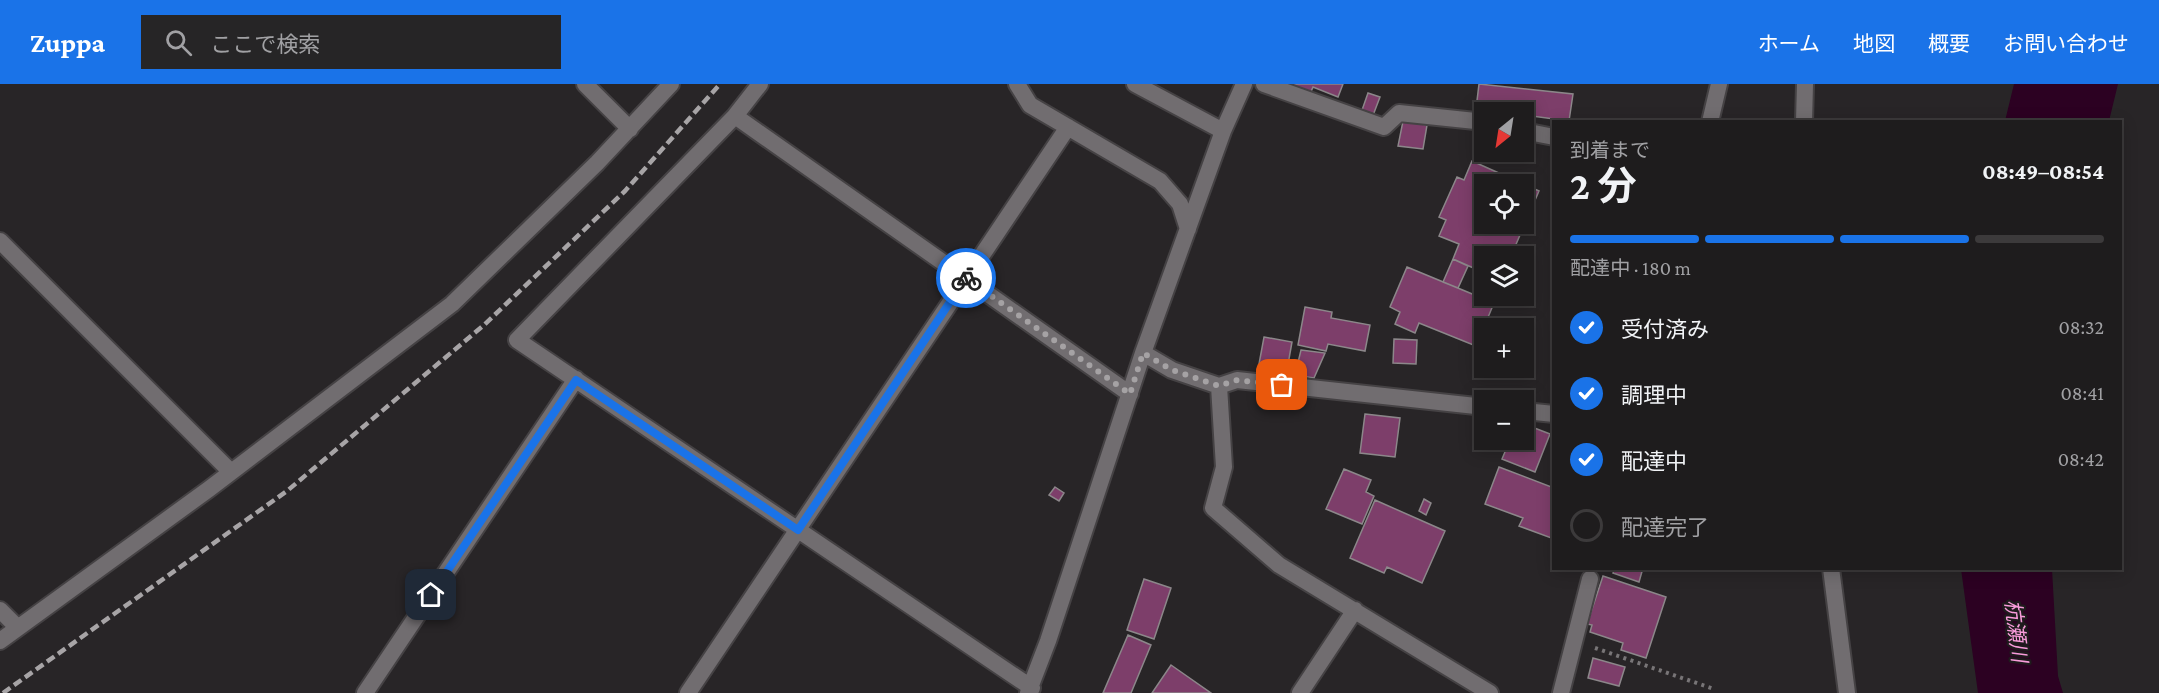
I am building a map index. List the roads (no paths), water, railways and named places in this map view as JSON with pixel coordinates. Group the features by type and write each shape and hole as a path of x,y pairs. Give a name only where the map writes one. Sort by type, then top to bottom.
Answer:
{"street":[{"path":"585,84 630,129"},
{"path":"0,640 231,472 452,304 630,129 671,84"},
{"path":"760,84 735,116 517,340 798,530 1030,691 1143,353 1212,167 1223,131 1244,84"},
{"path":"1017,84 1030,105 1160,181 1180,204 1188,229"},
{"path":"1135,84 1223,131"},
{"path":"1264,84 1384,127 1399,113 1474,121"},
{"path":"1710,120 1719,84"},
{"path":"1804,120 1805,84"},
{"path":"735,116 1130,394"},
{"path":"688,693 1068,127"},
{"path":"1534,133 1552,137"},
{"path":"0,241 231,472"},
{"path":"1143,353 1172,370 1219,386 1237,380 1474,406"},
{"path":"366,693 576,380"},
{"path":"1219,386 1224,467 1213,508 1279,565 1490,693"},
{"path":"1534,412 1552,414"},
{"path":"1831,570 1847,693"},
{"path":"1561,693 1590,579"},
{"path":"0,610 18,628"},
{"path":"1300,693 1355,610"}],"water":[{"path":"2014,84 2118,84 2109,120 2005,120"},
{"name":"杭瀬川","path":"1961,570 2052,570 2058,676 2063,693 1978,693"}],"railway":[{"path":"3,693 287,491 484,325 625,191 720,84"}]}
